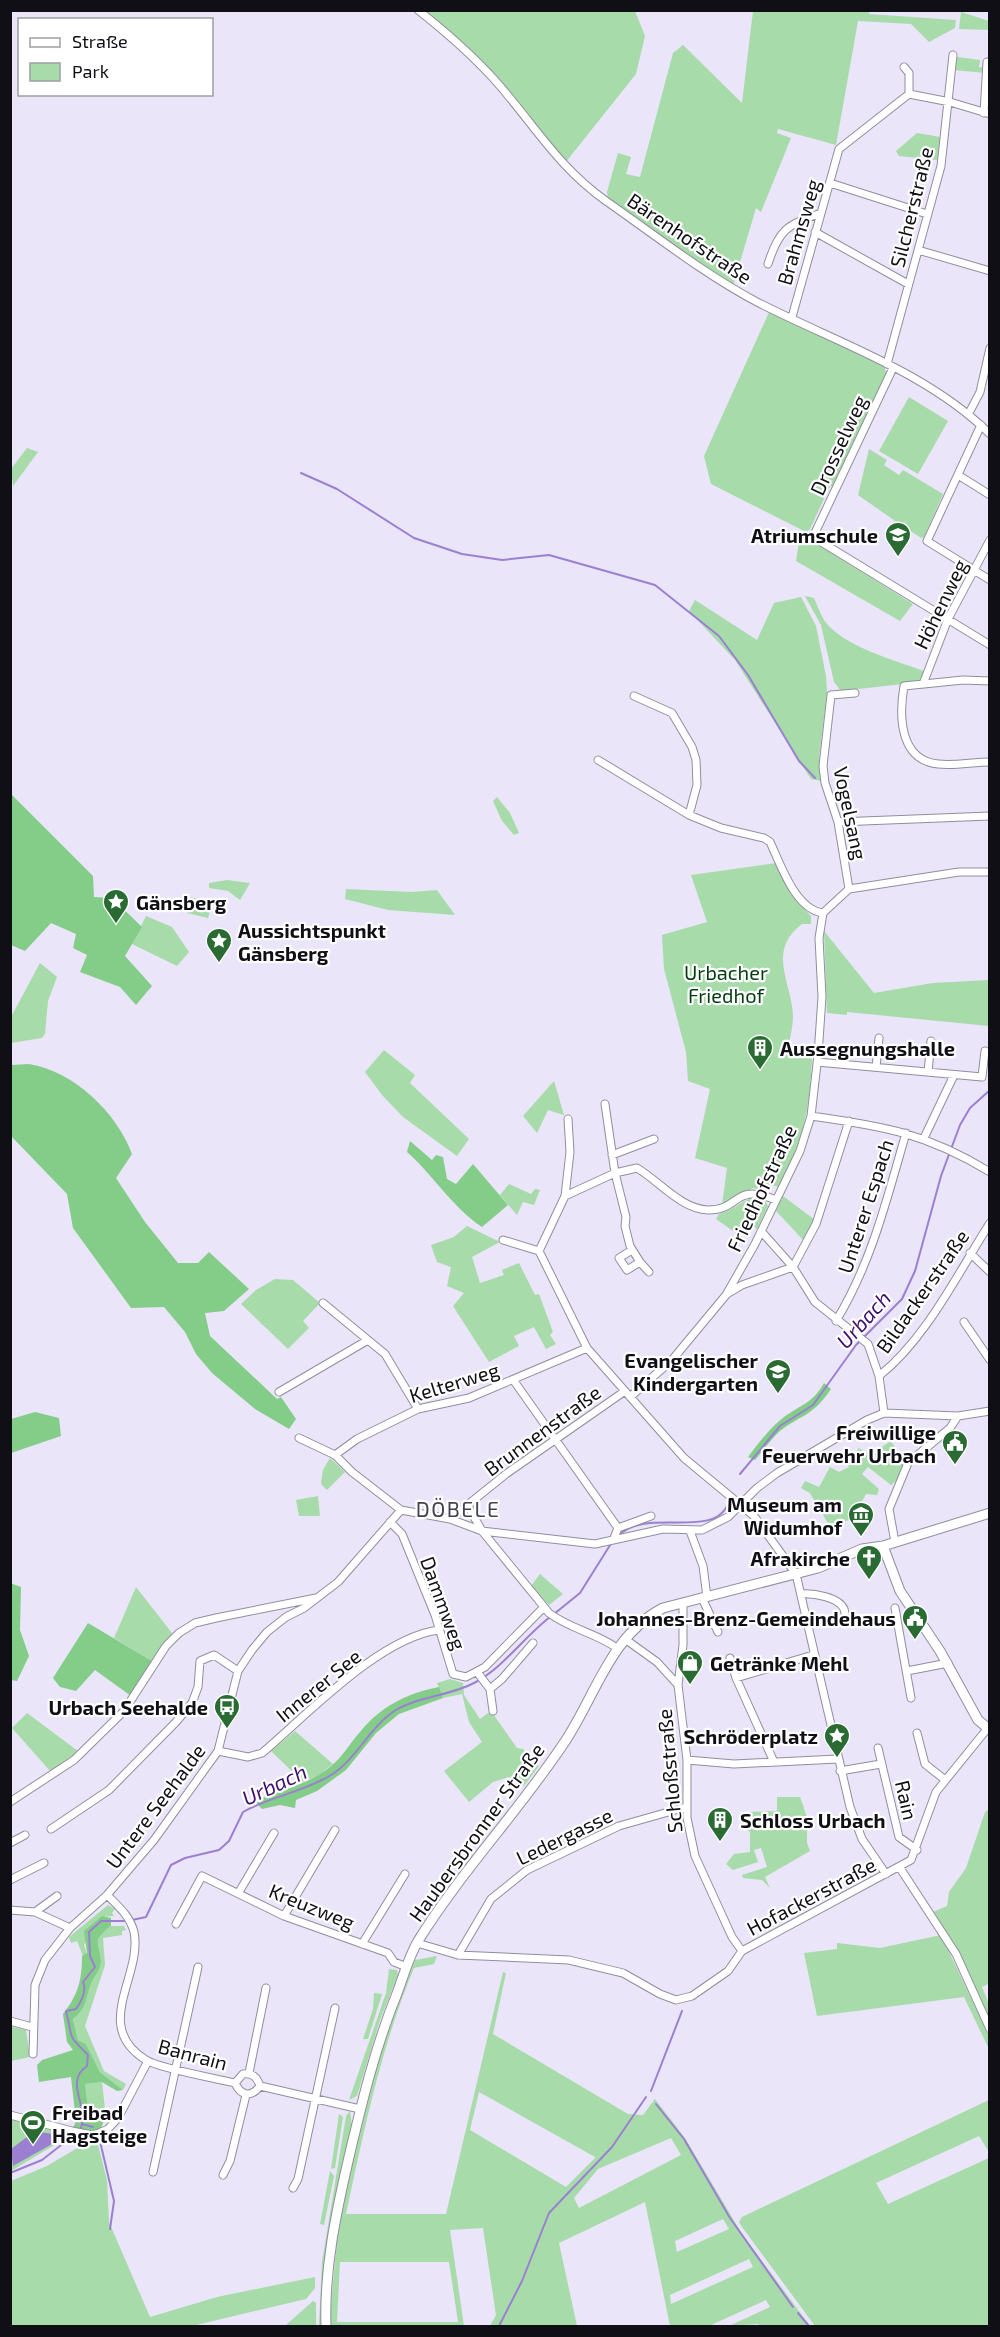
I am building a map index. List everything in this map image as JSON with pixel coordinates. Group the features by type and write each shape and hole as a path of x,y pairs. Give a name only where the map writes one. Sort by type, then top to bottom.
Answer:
{"street":[{"name":"Bärenhofstraße","path":"418,10 481,66 510,97 561,164 584,184 720,280 759,303 890,366 969,413 990,434"},
{"name":"Silcherstraße","path":"890,366 908,284 941,166 950,102 953,55"},
{"path":"904,67 909,73 909,94 950,102 987,113 987,62"},
{"name":"Brahmsweg","path":"792,317 839,149 909,94"},
{"path":"830,183 927,214"},
{"path":"768,264 773,245 779,236 793,223 821,213"},
{"path":"815,232 908,284"},
{"path":"918,250 990,271"},
{"path":"969,413 981,392 990,348"},
{"name":"Drosselweg","path":"890,366 813,537 948,619"},
{"path":"981,425 927,541 990,580"},
{"path":"958,475 990,495"},
{"name":"Höhenweg","path":"923,684 948,619 990,540"},
{"path":"948,619 990,645"},
{"path":"990,681 904,686 901,707 909,748 919,758 938,764 990,762"},
{"name":"Vogelsang","path":"849,890 838,822 825,783 823,747 831,695 855,693"},
{"path":"634,696 672,713 692,747 696,760 697,785 689,815"},
{"path":"598,760 689,815 722,828 764,838 770,842 799,896 815,912 823,913 849,890 947,874 990,872"},
{"path":"838,822 990,816"},
{"name":"Friedhofstraße","path":"628,1394 672,1360 726,1295 761,1231 800,1151 811,1116 817,1062 822,997 819,938 823,913"},
{"path":"876,1067 879,1038"},
{"path":"928,1072 931,1041"},
{"path":"817,1062 982,1077 985,1051"},
{"path":"924,1138 954,1075"},
{"path":"605,1104 615,1173 632,1250 649,1272"},
{"path":"811,1116 849,1121 924,1138 955,1150 990,1172"},
{"path":"540,1251 565,1196 570,1152 567,1119"},
{"path":"726,1295 742,1285 793,1267 816,1224 849,1121"},
{"name":"Unterer Espach","path":"836,1321 855,1290 871,1252 906,1133"},
{"path":"612,1155 654,1139"},
{"path":"565,1196 615,1173 637,1167 688,1204 707,1210 724,1207 743,1194 757,1192 776,1200"},
{"name":"Bildackerstraße","path":"879,1376 892,1365 914,1339 990,1223"},
{"path":"761,1231 793,1267 815,1302 836,1321 860,1336 868,1344 879,1376 884,1413"},
{"path":"503,1240 540,1251 587,1348 684,1458 727,1494 742,1503 796,1574 837,1760 850,1807 862,1839 886,1874"},
{"path":"632,1250 619,1258 627,1270 640,1262"},
{"path":"970,1252 990,1272"},
{"path":"323,1303 385,1354 418,1408"},
{"path":"964,1322 990,1360"},
{"path":"279,1392 368,1340"},
{"name":"Kelterweg","path":"335,1455 357,1438 418,1408 469,1398 514,1381 587,1348"},
{"path":"514,1381 618,1528 617,1538"},
{"name":"Brunnenstraße","path":"450,1519 506,1474 628,1394"},
{"path":"299,1438 335,1455 352,1472 401,1510 450,1519 482,1531 595,1544 663,1529 690,1530 716,1524 728,1517 770,1478 821,1444 867,1419 884,1413 958,1416 990,1411"},
{"path":"895,1542 889,1509 908,1463 950,1428 958,1416"},
{"path":"468,1506 482,1531 547,1610 558,1620 606,1640 617,1648"},
{"name":"Untere Seehalde","path":"33,2054 32,2026 35,1985 45,1960 70,1928 107,1895 154,1840 218,1751 238,1671 267,1632 338,1582 401,1510"},
{"name":"Haubersbronner Straße","path":"326,2326 325,2305 333,2231 360,2109 380,2036 417,1943 471,1864 565,1741 617,1648 646,1617 663,1608 796,1574 862,1549 895,1542 959,1521 990,1514"},
{"path":"618,1528 651,1516"},
{"name":"Dammweg","path":"390,1522 402,1534 439,1630 453,1674 460,1677 478,1674 547,1610"},
{"path":"690,1530 703,1566 705,1598 718,1632"},
{"path":"884,1545 893,1579 948,1663 978,1720 988,1729"},
{"path":"801,1594 814,1593 834,1601 844,1608 847,1619"},
{"path":"10,1802 82,1752 124,1711 166,1646 179,1633 195,1623 317,1597"},
{"name":"Schloßstraße","path":"683,1604 683,1645 678,1685 687,1760 686,1807 695,1856 732,1937 742,1951"},
{"path":"895,1608 911,1698"},
{"name":"Innerer See","path":"218,1751 248,1757 262,1753 370,1662 425,1632 439,1630"},
{"name":"Schloßstraße","path":"625,1639 657,1662 678,1685"},
{"path":"487,1686 502,1679 533,1643"},
{"path":"51,1828 109,1790 176,1722 192,1703 198,1687 200,1661 214,1655 238,1671"},
{"path":"736,1677 813,1655"},
{"path":"730,1658 736,1677 774,1762"},
{"path":"907,1671 948,1663"},
{"path":"478,1674 487,1686 493,1711"},
{"name":"Hofackerstraße","path":"417,1943 458,1955 569,1960 623,1973 660,1994 676,2000 692,1996 728,1971 742,1951 900,1868 911,1860 917,1850 930,1805 944,1779 980,1741 988,1729"},
{"path":"917,1733 925,1764 944,1779"},
{"name":"Rain","path":"878,1749 899,1837 917,1850"},
{"path":"687,1760 734,1764 837,1760"},
{"path":"840,1771 878,1762 881,1764"},
{"name":"Ledergasse","path":"458,1955 491,1899 527,1870 619,1826 686,1807"},
{"path":"284,1916 335,1830"},
{"path":"239,1892 274,1833"},
{"path":"10,1843 26,1835"},
{"path":"10,1880 44,1863"},
{"path":"900,1868 956,1954 990,2029"},
{"path":"362,1944 405,1874"},
{"name":"Kreuzweg","path":"176,1924 202,1876 239,1892 284,1916 388,1953 394,1962 407,1967"},
{"name":"Banrain","path":"107,1895 126,1914 132,1928 134,1946 122,1998 120,2020 125,2036 134,2051 148,2061 235,2083 238,2089 246,2095"},
{"path":"35,1912 57,1896"},
{"path":"10,1910 35,1912 70,1928"},
{"path":"153,2172 198,1967"},
{"path":"249,2073 266,1988"},
{"path":"293,2188 298,2180 335,2008"},
{"path":"10,2020 32,2026"},
{"path":"10,2115 92,2135 108,2129 114,2123 148,2061"},
{"name":"Banrain","path":"235,2083 243,2074 249,2073 254,2076 260,2086"},
{"path":"223,2175 230,2161 246,2095 252,2094 260,2086 316,2097 360,2109"}],"green space":[{"path":"423,11 635,11 645,36 636,74 565,163 467,48"},
{"path":"753,11 869,11 869,14 956,20 955,28 929,42 911,24 858,21 836,145 778,129 777,133 791,138 761,212 756,208 733,286 608,199 607,192 618,153 631,157 626,174 640,177 673,53 683,45 742,103"},
{"path":"961,12 989,21 989,30 959,29"},
{"path":"955,58 980,60 979,67 985,68 985,73 954,70"},
{"path":"917,133 940,137 937,160 899,156 896,151"},
{"path":"770,310 885,367 886,374 834,487 830,486 810,529 806,532 711,484 704,456"},
{"path":"909,397 948,421 918,474 879,451"},
{"path":"27,448 38,452 13,486 11,469"},
{"path":"869,449 887,460 884,465 899,475 903,470 943,494 924,537 921,538 903,526 906,521 901,525 858,495"},
{"path":"804,536 913,604 900,621 796,561 799,542"},
{"path":"805,596 814,598 824,620 843,637 884,657 924,671 920,682 841,691 834,682 821,625"},
{"path":"801,597 816,626 826,676 827,693 819,758 821,781 811,779 735,660 689,611 695,600 757,640 774,603"},
{"path":"10,793 93,876 94,897 112,898 142,927 125,956 152,986 136,1005 120,987 80,972 87,955 73,948 76,934 51,923 25,951 11,945"},
{"path":"497,797 510,813 519,833 514,835 502,821 493,801"},
{"name":"Urbacher Friedhof","path":"776,863 790,891 811,916 811,924 802,924 791,934 785,945 783,956 793,1016 787,1054 812,1057 807,1109 794,1154 779,1187 771,1185 767,1192 753,1188 722,1205 727,1168 695,1158 710,1089 688,1081 686,1052 664,969 662,935 707,922 691,875"},
{"path":"227,880 250,883 240,900 228,891 209,888 209,883"},
{"path":"346,889 412,892 437,890 455,915 388,910 345,899"},
{"path":"190,897 212,903 208,918 187,913"},
{"path":"146,916 172,927 189,952 177,966 132,944"},
{"path":"824,931 874,993 933,983 989,980 989,1026 847,1012 847,1015 827,1013"},
{"path":"40,963 57,977 48,1001 45,1034 42,1038 11,1043 11,1017"},
{"path":"384,1050 415,1075 410,1083 469,1139 457,1156 403,1117 382,1095 365,1072"},
{"path":"29,1064 62,1075 92,1096 105,1109 132,1154 116,1178 145,1222 178,1263 198,1263 209,1252 249,1289 224,1311 205,1313 210,1336 277,1399 281,1397 296,1419 289,1429 255,1409 212,1373 196,1354 185,1332 164,1307 131,1308 73,1228 67,1194 11,1136 11,1065"},
{"path":"554,1081 564,1115 548,1110 537,1133 523,1116"},
{"path":"410,1141 432,1160 436,1155 443,1157 447,1179 456,1184 473,1164 508,1205 482,1227 452,1201 407,1152"},
{"path":"509,1184 531,1194 535,1189 540,1190 534,1205 523,1202 517,1215 500,1195"},
{"path":"783,1196 815,1220 805,1242 776,1211"},
{"path":"757,1197 764,1199 768,1206 757,1229 744,1221 736,1233 716,1219 719,1214"},
{"path":"467,1226 500,1242 472,1257 480,1283 504,1275 502,1270 519,1263 535,1295 539,1294 553,1332 550,1335 556,1344 546,1349 534,1327 514,1336 519,1346 489,1362 453,1306 464,1293 447,1286 451,1267 437,1262 431,1245 454,1237"},
{"path":"275,1279 293,1280 320,1303 303,1321 309,1328 288,1349 241,1304 256,1290"},
{"path":"824,1383 831,1389 818,1405 780,1431 755,1460 748,1457 774,1426 811,1400"},
{"path":"35,1412 59,1418 61,1436 11,1453 11,1419"},
{"path":"891,1441 905,1462 900,1478 891,1485 868,1467 862,1474 879,1489 877,1495 866,1494 860,1505 861,1517 829,1525 810,1493 801,1488 805,1481 819,1487 830,1467 839,1472 849,1467 846,1461 859,1448 869,1455"},
{"path":"330,1458 345,1472 327,1490 321,1484 323,1470"},
{"path":"318,1496 320,1516 299,1516 296,1500"},
{"path":"540,1574 563,1594 549,1605 531,1586"},
{"path":"10,1583 21,1587 20,1630 29,1656 17,1681 11,1680"},
{"path":"136,1587 172,1633 152,1661 114,1638"},
{"path":"88,1623 152,1661 131,1696 95,1670 76,1691 60,1687 53,1678"},
{"path":"450,1679 463,1683 464,1695 480,1719 491,1711 517,1748 523,1749 539,1766 524,1786 509,1777 493,1782 469,1802 444,1771 482,1742 469,1722 462,1694 443,1698 437,1683"},
{"path":"439,1687 443,1698 399,1714 376,1733 346,1770 317,1791 296,1800 295,1808 280,1805 262,1809 254,1801 303,1783 322,1773 342,1755 356,1736 385,1708 405,1697"},
{"path":"27,1713 78,1751 51,1772 12,1728"},
{"path":"295,1731 333,1764 319,1775 303,1782 271,1751"},
{"path":"777,1797 800,1797 807,1817 807,1843 810,1851 765,1877 770,1888 762,1880 743,1878 742,1875 767,1867 761,1848 754,1850 758,1862 733,1870 726,1864 734,1854 750,1852 750,1832 747,1830 750,1812 777,1811"},
{"path":"989,1809 990,1983 982,1987 989,2004 989,2027 957,1953 933,1912 947,1906 949,1892 966,1868 985,1812"},
{"path":"108,1905 115,1909 112,1913 114,1916 102,1917 84,1945 87,1954 83,1956 77,1941 71,1943 69,1937"},
{"path":"102,1916 111,1918 111,1926 98,1939 101,1961 99,1970 91,1984 82,2010 73,2019 78,2040 86,2044 100,2072 123,2090 117,2091 102,2082 85,2084 89,2118 104,2121 101,2128 94,2131 73,2128 76,2121 71,2077 39,2082 37,2065 42,2060 73,2050 67,2042 63,2014 76,1994 82,1956 87,1953 84,1931"},
{"path":"111,1926 124,1926 126,1930 122,1931 122,1935 103,1938 105,1965 85,2026 104,2071 126,2084 123,2090 100,2072 86,2044 78,2040 73,2019 82,2010 100,1966 98,1938"},
{"path":"941,1935 989,2036 989,2049 964,1997 817,2016 804,1953 837,1949 837,1943 880,1948"},
{"path":"437,1956 434,1964 414,1968 402,1998 374,2089 346,2214 446,2214 503,1972 506,1973 493,2034 628,2114 643,2115 655,2099 685,2138 742,2234 810,2326 760,2326 758,2324 729,2326 770,2307 766,2300 709,2326 670,2326 645,2202 559,2243 577,2326 490,2326 496,2315 483,2228 450,2230 464,2326 329,2326 339,2219 380,2044 415,1960","holes":["479,2092 595,2158 566,2187 470,2130","671,2138 681,2155 579,2208 574,2198 598,2169","723,2219 729,2229 677,2252 675,2241","749,2259 753,2267 671,2304 670,2295","340,2262 449,2262 458,2322 337,2322"]},
{"path":"389,1969 397,1970 398,1975 380,2020 357,2096 349,2100 386,1993"},
{"path":"374,1993 382,1994 368,2039 363,2039 373,2009"},
{"path":"10,2026 26,2030 30,2057 11,2061"},
{"path":"102,2082 106,2117 89,2119 85,2084"},
{"path":"989,2100 989,2152 979,2136 876,2183 888,2204 989,2158 989,2326 815,2326 742,2227 739,2222 742,2217"},
{"path":"350,2111 352,2126 323,2326 319,2326 322,2262 346,2116"},
{"path":"339,2114 343,2117 335,2168 331,2169"},
{"name":"Freibad Hagsteige","path":"11,2119 71,2135 11,2171"},
{"path":"96,2137 107,2180 109,2222 150,2317 217,2297 315,2277 315,2288 306,2299 192,2326 11,2326 11,2181 47,2166"},
{"path":"330,2171 334,2176 324,2225 320,2224"},
{"path":"313,2301 316,2303 316,2326 285,2326"}],"shaded area":[{"path":"35,2131 58,2135 61,2139 13,2166 11,2149"}],"waterway":[{"path":"301,473 337,489 414,538 462,554 502,560 549,555 655,585 719,636 748,675 799,761 815,778"},
{"name":"Urbach","path":"740,1474 780,1426 813,1405 856,1345 902,1299 915,1271 941,1176 960,1125 970,1108 990,1090"},
{"name":"Urbach","path":"618,1536 630,1528 645,1524 711,1520 722,1513 729,1501"},
{"name":"Urbach","path":"554,1614 580,1593 612,1542"},
{"name":"Urbach","path":"132,1920 146,1917 171,1865 185,1858 219,1850 229,1841 243,1812 310,1786 331,1775 396,1710 405,1705 455,1691 485,1677 550,1617"},
{"name":"Urbach","path":"79,2131 83,2115 77,2081 80,2073 87,2066 88,2055 71,2036 66,2011 76,2009 78,2006 84,1993 83,1982 95,1967 90,1956 89,1932 101,1921 127,1921"},
{"path":"651,2091 682,2011"},
{"path":"499,2326 522,2281 549,2213 612,2147 646,2097"},
{"path":"656,2104 684,2139 730,2218 793,2307"},
{"path":"82,2124 93,2127"},
{"name":"Urbach","path":"10,2173 42,2160 74,2135"},
{"path":"99,2137 114,2201 110,2229"},
{"path":"798,2313 809,2326"}],"place":[{"name":"Atriumschule","path":"898,558"},
{"name":"Gänsberg","path":"116,925"},
{"name":"Aussichtspunkt Gänsberg","path":"219,964"},
{"name":"Aussegnungshalle","path":"760,1071"},
{"name":"Evangelischer Kindergarten","path":"778,1395"},
{"name":"Freiwillige Feuerwehr Urbach","path":"955,1466"},
{"name":"Museum am Widumhof","path":"861,1538"},
{"name":"Afrakirche","path":"869,1581"},
{"name":"Johannes-Brenz-Gemeindehaus","path":"915,1641"},
{"name":"Getränke Mehl","path":"690,1686"},
{"name":"Urbach Seehalde","path":"227,1730"},
{"name":"Schröderplatz","path":"837,1759"},
{"name":"Schloss Urbach","path":"720,1843"},
{"name":"Freibad Hagsteige","path":"33,2146"}],"district":[{"name":"DÖBELE","path":"458,1508"}]}
